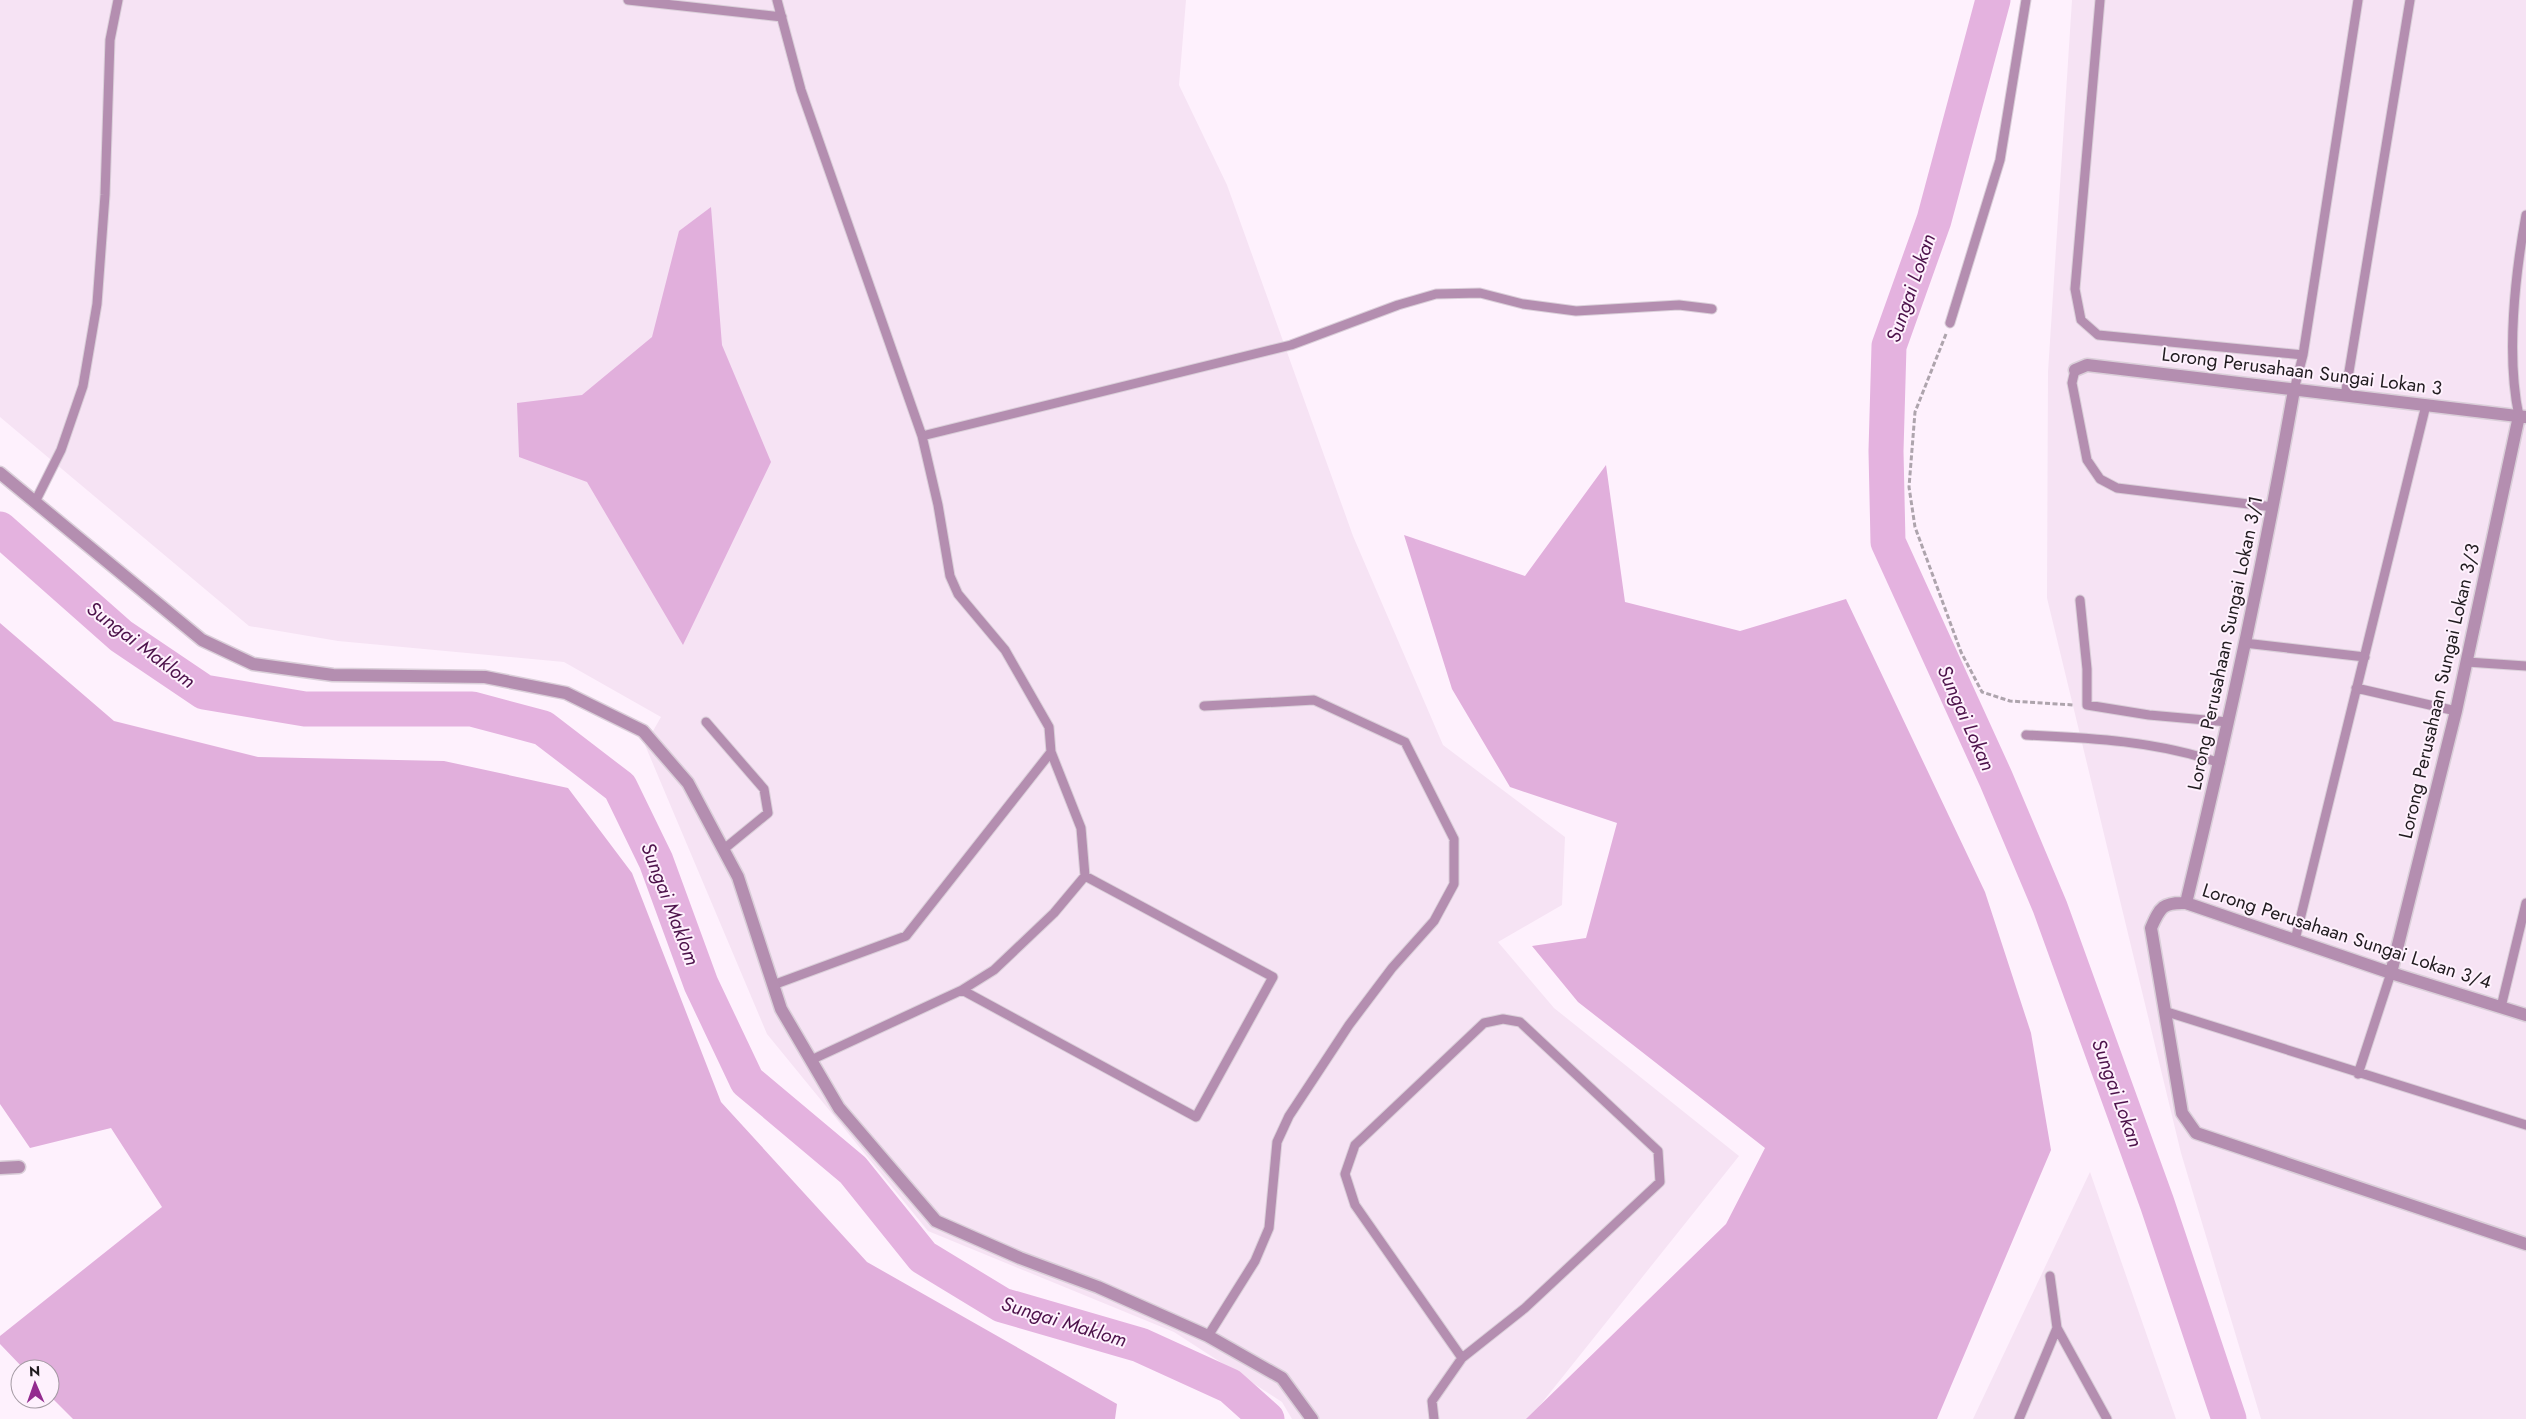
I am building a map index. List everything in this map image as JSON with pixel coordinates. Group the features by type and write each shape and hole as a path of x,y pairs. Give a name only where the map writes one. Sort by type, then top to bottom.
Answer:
{"street":[{"name":"Lorong Perusahaan Sungai Lokan 3","path":"2075,370 2087,365 2523,416"},
{"name":"Lorong Perusahaan Sungai Lokan 3/1","path":"2186,903 2220,762 2273,507 2294,390"},
{"name":"Lorong Perusahaan Sungai Lokan 3/3","path":"2392,973 2468,662 2523,416"},
{"path":"0,473 202,640 253,664 333,675 485,677 566,693 643,731 688,783 724,849 738,877 781,1009 839,1108 936,1221 1020,1258 1098,1287 1208,1336 1282,1378 1312,1419"},
{"name":"Lorong Perusahaan Sungai Lokan 3/4","path":"2164,1011 2151,928 2158,911 2169,903 2186,903 2392,973 2526,1015"},
{"path":"2164,1011 2182,1112 2196,1133 2526,1244"},
{"path":"0,1168 19,1167"}],"lane":[{"path":"35,502 61,450 83,386 96,313 104,194 110,40 118,0"},
{"path":"628,0 782,17"},
{"path":"777,0 801,90 922,436 938,505 950,576 958,594 1005,650 1049,727 1052,752 1081,828 1085,876 1054,913 994,970 962,990 811,1060"},
{"path":"1950,323 2000,160 2026,0"},
{"path":"2100,0 2075,289 2081,320 2098,335 2303,355"},
{"path":"2294,390 2303,355 2358,0"},
{"path":"2345,396 2410,0"},
{"path":"2523,416 2515,395 2513,362 2517,267 2526,215"},
{"path":"922,436 1291,346 1398,305 1436,294 1480,293 1523,304 1576,311 1679,305 1712,309"},
{"path":"2075,370 2072,383 2087,460 2100,480 2117,488 2273,507"},
{"path":"2295,940 2426,405"},
{"path":"2080,600 2087,669 2087,705 2149,715 2228,722"},
{"path":"2244,643 2365,657"},
{"path":"2468,662 2526,666"},
{"path":"2356,688 2456,711"},
{"path":"1204,706 1314,700 1404,742 1454,839 1454,884 1434,921 1392,968 1350,1024 1289,1116 1277,1142 1269,1228 1255,1261 1208,1336"},
{"path":"706,722 764,789 767,805 768,813 724,849"},
{"path":"2026,735 2109,738 2187,751 2220,762"},
{"path":"773,985 906,936 1052,752"},
{"path":"962,990 1196,1117 1273,978 1085,876"},
{"path":"2501,1006 2526,903"},
{"path":"2358,1074 2392,973"},
{"path":"2164,1011 2358,1074 2526,1125"},
{"path":"1434,1419 1432,1401 1462,1358 1525,1308 1660,1182 1658,1151 1520,1022 1503,1019 1484,1023 1355,1145 1344,1174 1355,1205 1462,1358"},
{"path":"2050,1276 2057,1328 2107,1419"},
{"path":"2018,1419 2057,1328"}],"path":[{"path":"1950,323 1915,412 1909,487 1915,528 1961,652 1982,692 2010,701 2087,705"}],"shaded area":[{"path":"0,0 1186,0 1179,85 1227,185 1353,536 1443,745 1565,837 1562,905 1498,942 1554,1008 1739,1156 1529,1419 1292,1419 1282,1402 1174,1332 928,1231 767,1034 645,745 661,717 564,662 338,641 249,626 0,417"},
{"path":"2072,0 2526,0 2526,1419 2261,1419 2181,1153 2047,598 2048,372"},
{"path":"711,207 722,345 771,462 683,645 587,482 519,457 517,403 582,395 652,337 679,231"},
{"path":"1606,465 1625,602 1740,631 1846,599 1985,892 2031,1033 2051,1150 1937,1419 1526,1419 1726,1224 1765,1148 1578,1002 1532,946 1586,938 1617,823 1510,787 1452,689 1404,535 1525,576"},
{"path":"0,623 114,721 258,757 444,761 568,788 632,873 721,1102 867,1262 1117,1404 1115,1419 73,1419 60,1406 60,1359 14,1359 0,1344 0,1336 162,1207 111,1128 30,1148 0,1104"},
{"path":"2090,1172 2176,1419 1973,1419"}],"waterway":[{"name":"Sungai Lokan","path":"1993,0 1934,220 1889,346 1886,451 1888,542 1996,779 2050,907 2157,1203 2229,1419"},
{"name":"Sungai Maklom","path":"0,529 121,636 204,692 305,709 472,709 543,728 620,787 656,861 701,984 747,1081 853,1170 923,1257 1002,1305 1140,1345 1230,1386 1267,1419"}]}
